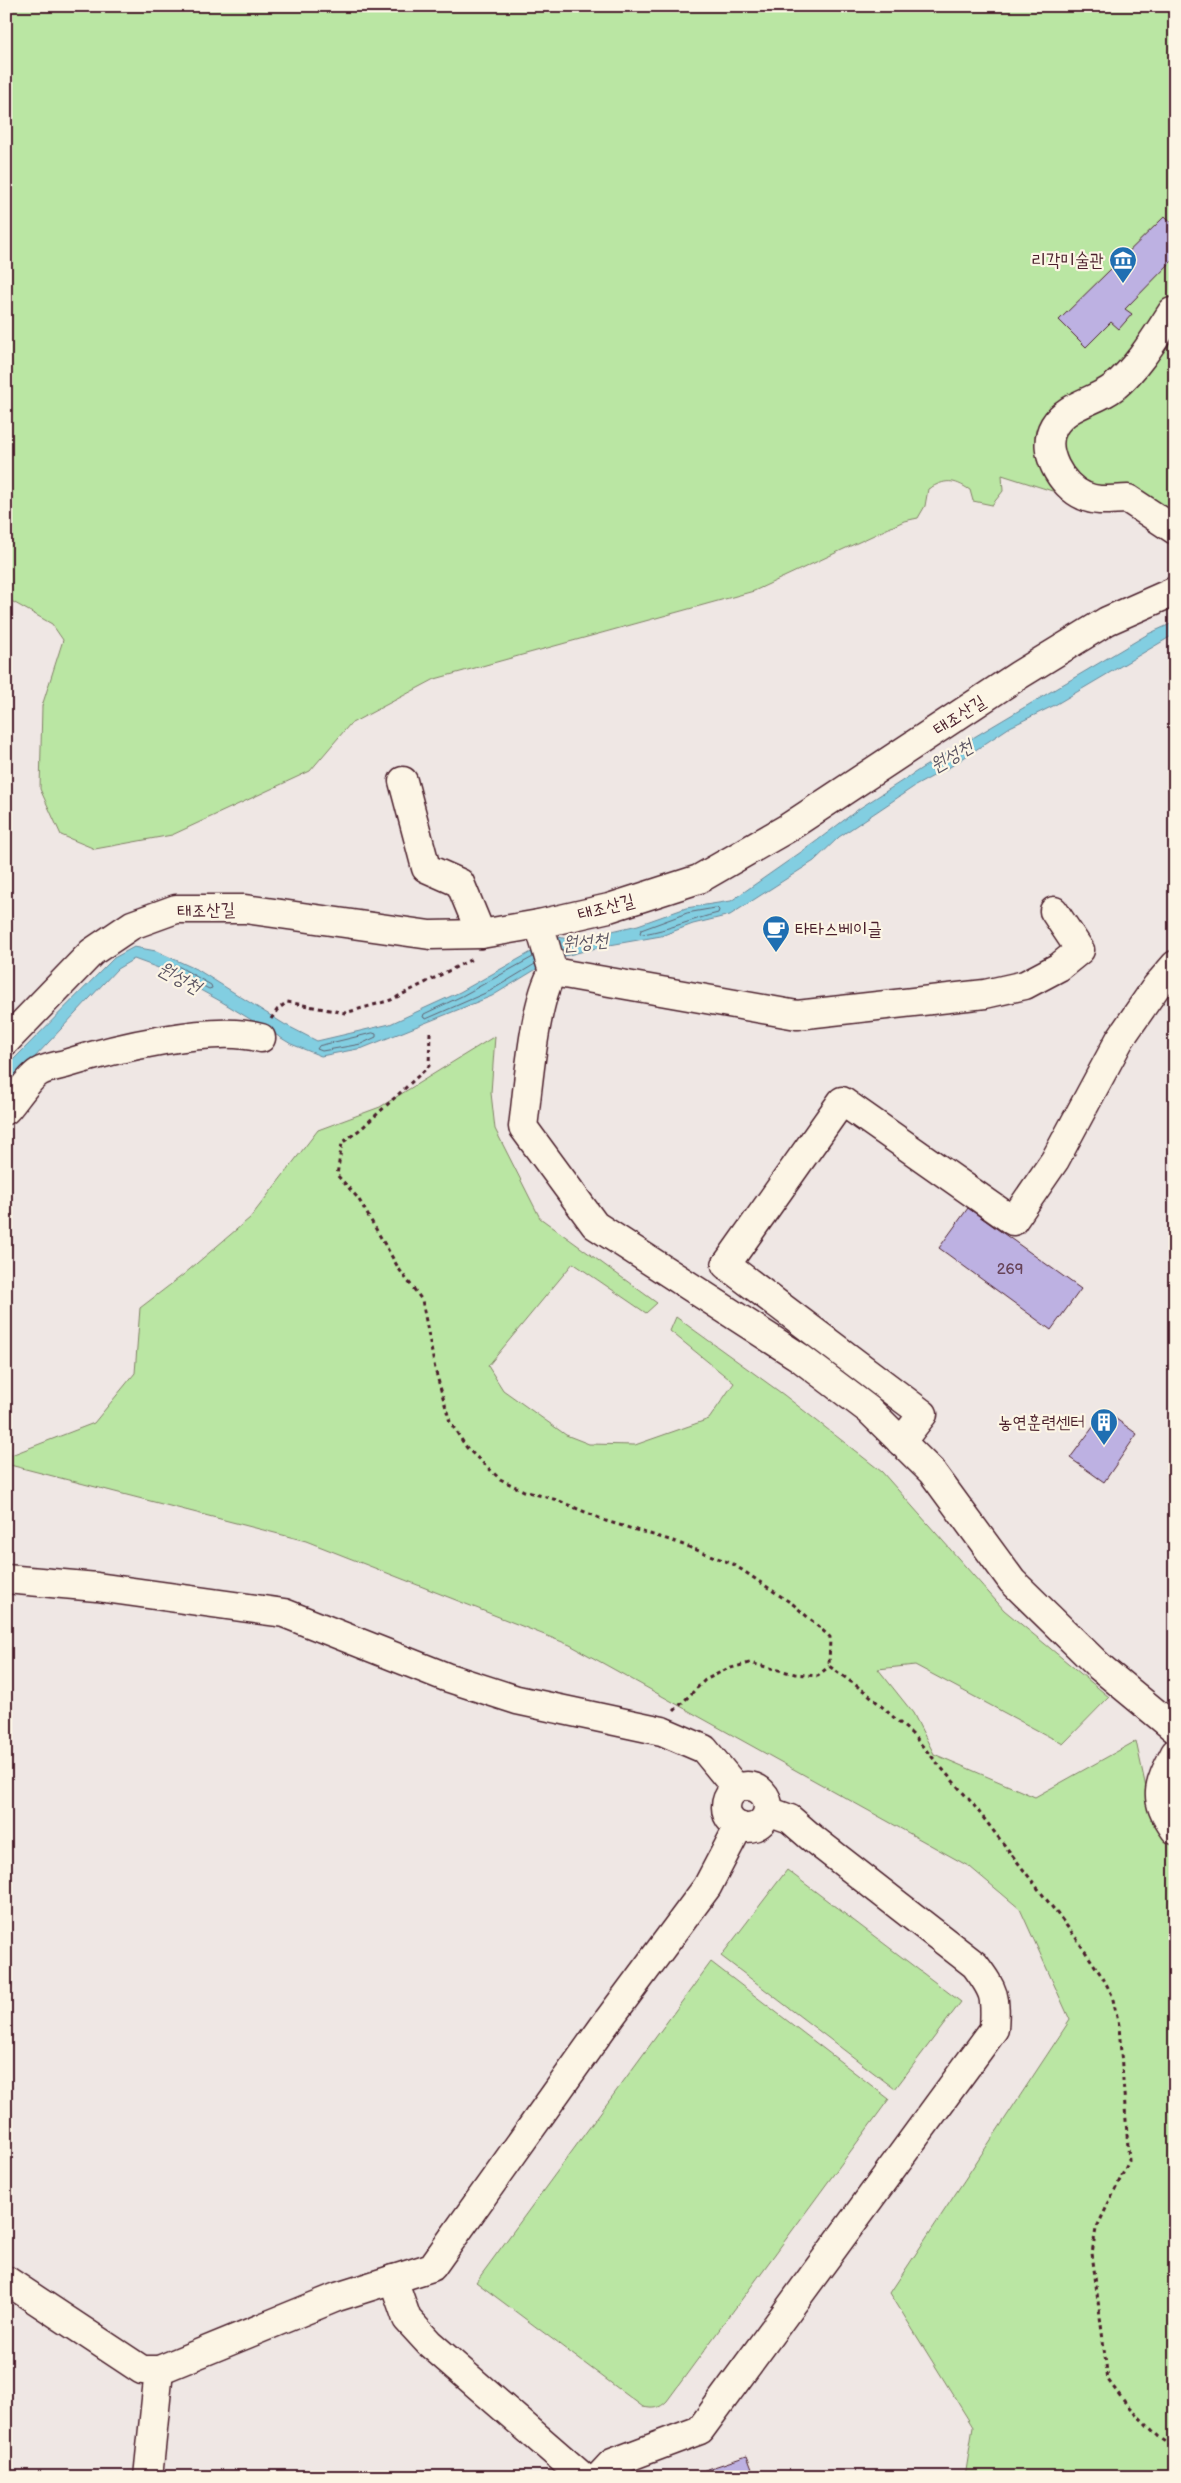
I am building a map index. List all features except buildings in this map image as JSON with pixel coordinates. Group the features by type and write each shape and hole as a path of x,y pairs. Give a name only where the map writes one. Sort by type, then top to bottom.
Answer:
{"street":[{"path":"1172,312 1127,374 1112,388 1092,401 1069,410 1054,426 1049,443 1051,457 1069,487 1084,496 1106,502 1128,499 1175,530"},
{"name":"태조산길","path":"6,1041 92,952 132,925 176,909 246,909 430,935 478,946 540,930 699,879 786,829 1019,676 1107,621 1175,591"},
{"path":"403,780 426,868 460,883 478,946"},
{"path":"552,968 797,1015 886,1007 993,992 1025,985 1059,967 1080,950 1054,911"},
{"path":"540,930 552,968 545,984 538,1020 523,1127 589,1218 595,1225 799,1357 869,1410 932,1472 1012,1581 1100,1666 1175,1729"},
{"path":"901,1442 923,1414 726,1265 842,1101 1013,1221 1055,1160 1120,1039 1156,987 1175,965"},
{"path":"6,1110 38,1072 79,1059 152,1042 208,1035 249,1035 261,1038"},
{"path":"6,1579 97,1587 284,1613 446,1677 517,1700 657,1730 704,1749 736,1788"},
{"path":"1175,1753 1165,1772 1159,1793 1163,1813 1175,1830"},
{"path":"750,1786 757,1788 766,1798 768,1811 762,1823 749,1828 739,1826 730,1819 726,1806 731,1793 736,1788 750,1786"},
{"path":"599,2477 612,2463 700,2430 994,2029 996,2000 988,1982 975,1965 790,1819 768,1811"},
{"path":"6,2280 142,2370 159,2370 337,2297 432,2267 603,2027 707,1887 739,1826"},
{"path":"393,2279 407,2318 429,2343 583,2477"},
{"path":"148,2477 159,2370"}],"path":[{"path":"277,1010 287,1002 345,1013 392,1000 478,946"},
{"path":"430,1032 429,1066 362,1128 342,1143 337,1175 358,1198 400,1269 422,1300 434,1369 450,1422 467,1448 500,1479 524,1491 557,1500 606,1521 673,1541 733,1564 794,1605 830,1636 829,1666 818,1676 795,1674 750,1663 727,1669 705,1680 657,1730"},
{"path":"829,1666 868,1694 912,1734 972,1803 1076,1938 1112,1995 1118,2026 1129,2161 1096,2229 1092,2253 1108,2380 1127,2405 1159,2437 1175,2448"}],"green space":[{"path":"6,6 1175,6 1175,521 1068,496 1002,475 1003,491 992,505 973,501 970,490 959,484 954,482 940,483 928,489 925,506 918,518 904,521 754,591 435,679 350,724 310,771 172,835 95,849 61,835 40,789 42,706 63,640 52,624 6,598"},
{"path":"495,1036 491,1093 495,1129 540,1218 657,1303 646,1313 573,1263 488,1366 503,1390 566,1435 589,1444 635,1445 709,1419 734,1383 670,1331 676,1317 784,1395 882,1472 1004,1610 1109,1697 1063,1744 915,1665 878,1669 913,1713 934,1754 1035,1797 1136,1741 1152,1816 1175,1850 1175,2477 965,2477 973,2427 890,2293 1070,2020 1020,1909 970,1867 570,1645 306,1541 6,1464 6,1457 94,1423 135,1373 140,1308 183,1275 250,1218 318,1130 380,1107"},
{"path":"787,1870 961,2002 895,2089 721,1956"},
{"path":"711,1962 889,2099 667,2401 659,2407 647,2408 643,2407 476,2282"}],"water":[{"name":"원성천","path":"1175,622 1175,634 1055,705 1010,727 950,767 915,786 839,837 814,861 730,915 693,924 661,936 604,946 553,959 492,996 363,1048 321,1056 291,1044 222,1002 164,970 134,959 117,969 6,1088 6,1067 114,958 134,947 156,951 198,970 284,1024 317,1041 390,1024 460,992 558,937 573,940 638,925 686,908 731,901 860,808 922,768 1148,634"}],"place":[{"name":"리각미술관","path":"1123,284"},
{"name":"타타스베이글","path":"776,953"},
{"name":"농연훈련센터","path":"1104,1446"}]}
